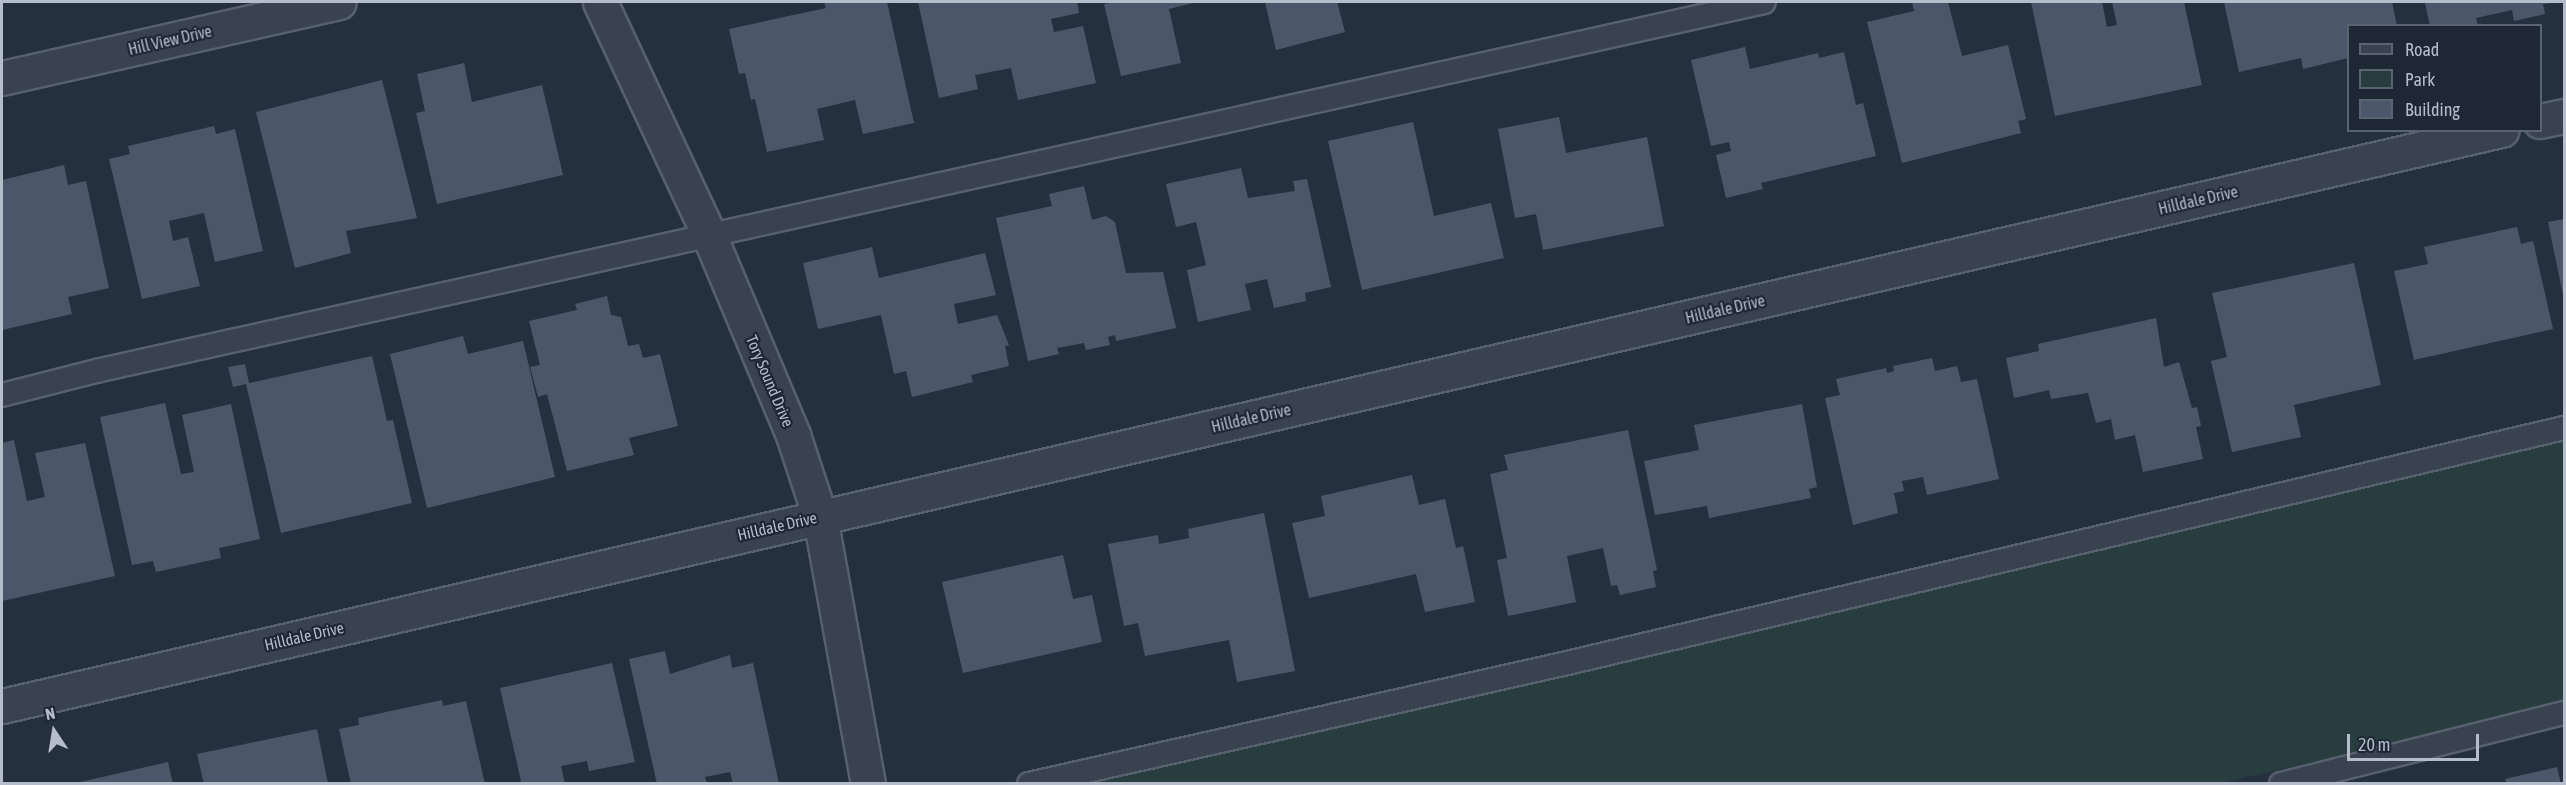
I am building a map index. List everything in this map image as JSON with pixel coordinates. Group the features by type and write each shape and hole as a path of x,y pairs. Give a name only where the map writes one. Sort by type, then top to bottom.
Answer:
{"street":[{"name":"Hill View Drive","path":"2,78 339,2"},
{"name":"Tory Sound Drive","path":"600,2 709,235 793,435 820,517 868,783"},
{"path":"2542,122 2565,116"},
{"name":"Hilldale Drive","path":"2,706 2492,132"}],"lane":[{"path":"2,395 709,235 1764,2"},
{"path":"1029,783 1563,664 2565,428"},
{"path":"2281,783 2565,713"}],"green space":[{"path":"2564,441 2564,706 2216,784 1083,784"}],"building":[{"path":"824,2 887,2 914,123 863,134 855,100 817,109 824,140 767,152 755,99 751,100 745,73 739,74 729,29 826,8"},
{"path":"918,2 1077,2 1079,13 1051,19 1054,32 1083,26 1096,83 1018,100 1011,68 975,75 978,89 939,98"},
{"path":"1197,2 1169,9 1181,63 1121,76 1104,4"},
{"path":"1265,2 1337,2 1345,32 1276,50"},
{"path":"1912,2 1948,2 1962,56 2008,45 2026,119 2018,121 2021,133 1902,163 1867,22 1914,11"},
{"path":"2031,2 2102,2 2107,27 2117,25 2112,2 2184,2 2202,85 2055,116"},
{"path":"2224,2 2392,2 2397,24 2347,24 2347,58 2303,69 2301,58 2239,72"},
{"path":"2418,2 2552,2 2543,4 2545,14 2514,21 2512,10 2476,18 2478,24 2430,24 2425,3"},
{"path":"1745,47 1750,69 1818,53 1819,58 1844,52 1856,105 1863,103 1876,156 1761,183 1763,189 1726,198 1716,155 1731,151 1729,142 1711,146 1691,60"},
{"path":"464,63 472,102 542,85 563,175 437,204 416,113 425,111 417,74"},
{"path":"382,80 417,218 346,231 351,253 295,268 256,112"},
{"path":"1559,117 1566,153 1647,137 1664,226 1543,250 1536,214 1515,218 1498,129"},
{"path":"1413,122 1434,216 1491,203 1504,258 1362,290 1328,141"},
{"path":"214,126 216,134 235,129 263,251 215,262 204,213 169,221 173,241 188,237 200,286 142,299 109,159 130,154 128,146"},
{"path":"64,165 68,185 86,181 109,288 68,297 72,314 2,330 2,180"},
{"path":"1241,168 1248,198 1295,191 1293,181 1307,179 1331,287 1305,293 1306,301 1274,308 1267,279 1245,284 1251,310 1198,322 1187,270 1206,265 1196,222 1176,227 1166,184"},
{"path":"1084,186 1092,220 1106,216 1115,222 1126,273 1163,272 1176,328 1116,341 1115,335 1108,337 1110,345 1086,350 1084,343 1057,348 1059,354 1028,361 996,218 1052,206 1049,194"},
{"path":"2564,219 2564,295 2563,295 2548,222"},
{"path":"2517,227 2521,244 2533,241 2553,329 2414,360 2394,271 2428,264 2424,247"},
{"path":"872,247 879,278 985,253 996,295 954,304 958,324 997,315 1009,345 1005,346 1009,366 971,375 973,382 912,397 906,371 894,374 881,315 818,329 803,263"},
{"path":"2354,263 2381,385 2294,405 2301,437 2232,452 2211,361 2227,357 2212,293"},
{"path":"607,296 611,315 621,317 628,346 639,344 643,358 660,354 678,426 629,438 634,455 567,471 547,394 538,397 530,367 540,365 529,321 577,310 575,304"},
{"path":"2156,318 2164,367 2179,362 2192,408 2197,407 2201,426 2196,427 2203,459 2143,472 2135,435 2115,440 2111,419 2096,423 2088,393 2051,399 2049,390 2014,398 2006,358 2039,351 2038,344"},
{"path":"463,336 468,354 523,341 555,477 427,508 390,354"},
{"path":"372,356 387,421 393,420 412,503 281,533 246,384 233,387 228,367 245,364 249,383"},
{"path":"1932,358 1935,371 1957,366 1961,382 1977,379 1999,479 1927,495 1923,477 1902,481 1904,491 1894,493 1898,513 1853,525 1825,398 1840,395 1836,379 1886,368 1887,373 1894,371 1893,366"},
{"path":"165,403 181,474 194,472 182,415 231,404 260,539 219,548 221,558 156,572 153,561 132,565 100,417"},
{"path":"1802,404 1817,487 1809,489 1811,498 1709,518 1707,506 1655,515 1644,461 1699,450 1694,425"},
{"path":"1628,430 1657,570 1653,571 1656,587 1620,595 1617,585 1611,586 1603,548 1567,556 1576,602 1508,616 1497,560 1507,558 1490,474 1508,470 1504,455"},
{"path":"14,440 27,501 45,497 35,453 85,443 115,576 2,601 2,443"},
{"path":"1412,475 1419,505 1445,499 1456,548 1463,546 1475,602 1425,612 1416,574 1309,598 1292,523 1325,516 1321,496"},
{"path":"1264,513 1295,671 1237,682 1229,640 1145,656 1138,623 1124,626 1108,544 1158,535 1159,544 1189,538 1188,529"},
{"path":"1063,555 1073,599 1092,595 1102,642 963,673 942,582"},
{"path":"665,651 670,674 730,655 732,668 753,663 779,784 733,784 730,772 705,777 707,784 657,784 629,659"},
{"path":"612,663 635,762 589,771 587,761 561,766 565,784 516,784 521,781 500,688"},
{"path":"442,700 443,706 466,701 485,784 351,784 339,729 359,725 358,718"},
{"path":"317,729 328,784 204,784 197,754"},
{"path":"168,762 173,784 76,783"},
{"path":"2557,767 2561,784 2507,784 2505,779"}]}
